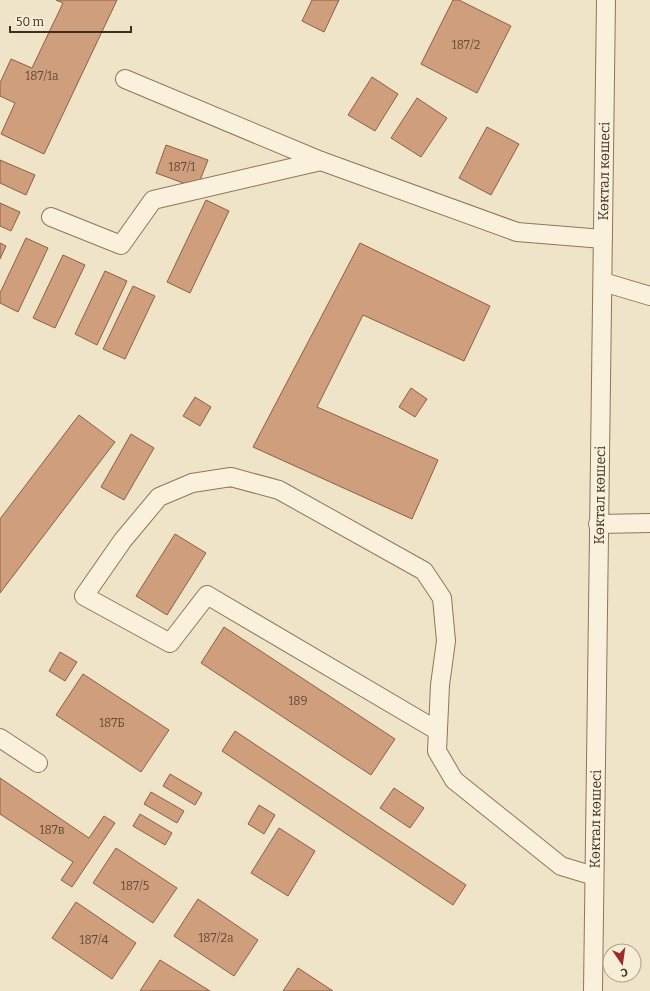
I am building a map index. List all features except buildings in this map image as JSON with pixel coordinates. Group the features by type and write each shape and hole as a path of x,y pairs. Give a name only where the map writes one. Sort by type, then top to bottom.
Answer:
{"street":[{"name":"Көктал көшесі","path":"593,991 598,524 606,92 606,0"},
{"path":"125,79 321,161 518,232 603,240"},
{"path":"51,218 121,245 152,200 321,161"},
{"path":"603,282 650,296"},
{"path":"438,731 207,595 170,643 84,596 123,540 159,497 192,483 231,477 279,490 424,571 442,598 446,641 440,685 438,731 437,751 454,780 561,866 594,876"},
{"path":"598,524 650,523"},
{"path":"0,738 38,763"}]}
